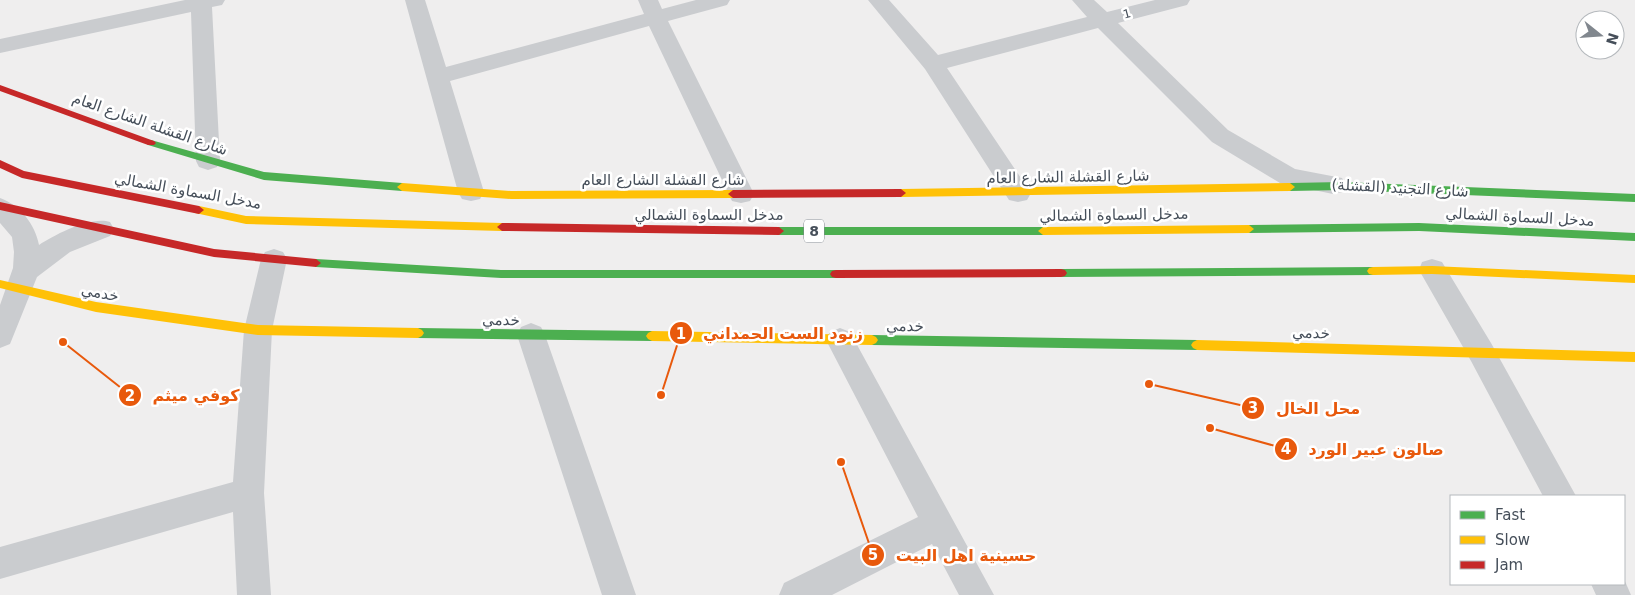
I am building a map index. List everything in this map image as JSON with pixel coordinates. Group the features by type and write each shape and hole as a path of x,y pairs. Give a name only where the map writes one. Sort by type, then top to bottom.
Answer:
{"main road":[{"name":"شارع القشلة الشارع العام","path":"0,88 174,151 264,176 510,195 1018,193 1342,186"},
{"name":"مدخل السماوة الشمالي","path":"0,164 22,174 246,220 572,229 940,232 1419,227 1635,237"},
{"name":"شارع التجنيد (القشلة)","path":"1342,186 1635,198"},
{"path":"0,207 214,253 313,264 501,274 983,274 1432,270 1635,279"},
{"name":"خدمي","path":"15,282 74,303 133,314 258,330 1196,345 1635,356"}],"street":[{"path":"415,0 471,192"},
{"path":"437,77 651,9 720,0"},
{"path":"878,0 933,64 1018,193"},
{"name":"شارع التجنيد (القشلة)","path":"1082,0 1220,136 1289,177 1342,186"},
{"name":"1","path":"933,64 1180,0"},
{"path":"0,46 206,1 208,161"},
{"path":"651,9 741,194"},
{"path":"0,207 13,216 24,231 28,250 15,282 0,336"},
{"path":"15,282 41,256 60,244 80,234 102,229"},
{"path":"254,595 248,493 258,330 274,259"},
{"path":"1432,270 1481,352 1559,495"},
{"path":"531,335 619,595"},
{"path":"840,340 977,595"},
{"path":"0,563 248,493"},
{"path":"796,595 932,527 937,520"}],"traffic: fast":[{"path":"151,143 264,176 402,187"},
{"path":"1290,187 1342,186 1635,198"},
{"path":"1249,229 1419,227 1635,237"},
{"path":"779,231 1043,231"},
{"path":"316,263 501,274 836,274"},
{"path":"1061,273 1373,271"},
{"path":"418,333 652,336"},
{"path":"872,340 1197,345"}],"traffic: slow":[{"path":"402,187 511,195 733,194"},
{"path":"901,193 1290,187"},
{"path":"199,210 246,220 502,227"},
{"path":"1043,231 1249,229"},
{"path":"1373,271 1432,270 1635,279"},
{"path":"0,284 96,307 258,330 418,333"},
{"path":"652,336 872,340"},
{"path":"1197,345 1635,357"}],"traffic: jam":[{"path":"0,88 151,143"},
{"path":"0,164 22,174 199,210"},
{"path":"733,194 901,193"},
{"path":"0,206 214,253 316,263"},
{"path":"502,227 779,231"},
{"path":"836,274 1061,273"}],"place":[{"name":"كوفي ميثم","path":"63,342"},
{"name":"محل الخال","path":"1149,384"},
{"name":"زنود الست الحمداني","path":"661,395"},
{"name":"صالون عبير الورد","path":"1210,428"},
{"name":"حسينية اهل البيت","path":"841,462"}]}
